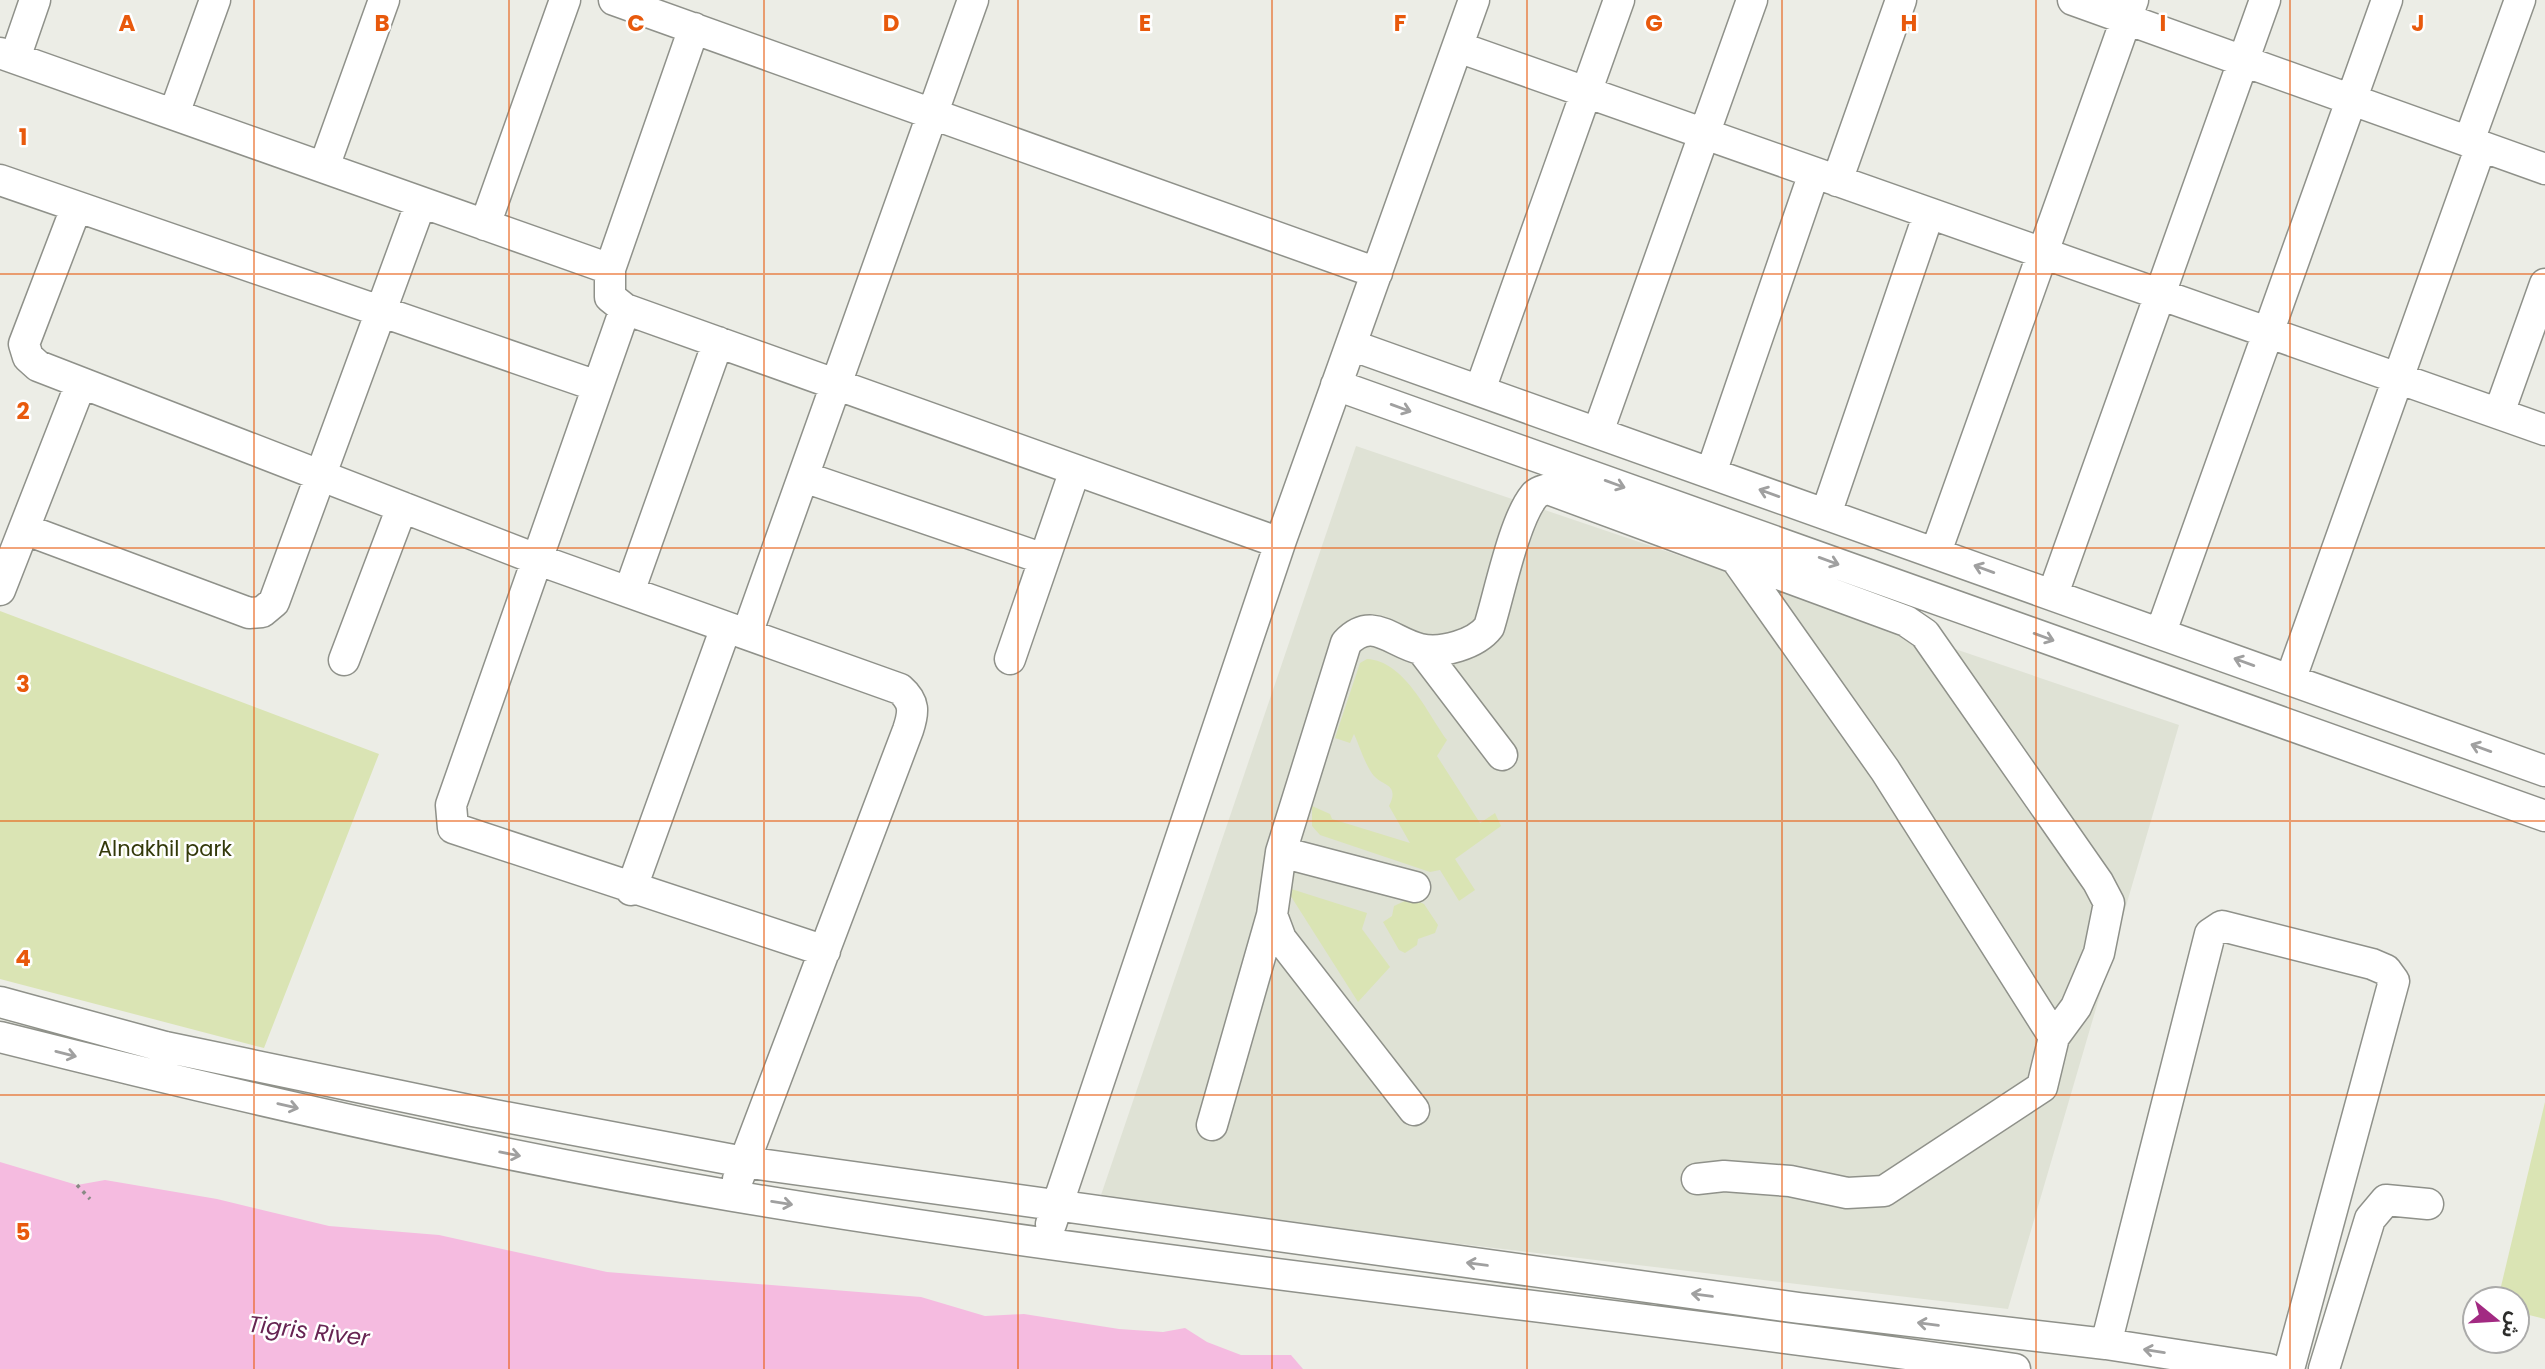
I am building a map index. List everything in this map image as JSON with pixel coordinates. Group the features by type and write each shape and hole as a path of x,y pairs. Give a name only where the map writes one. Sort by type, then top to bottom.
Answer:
{"street":[{"path":"35,0 7,55 610,269"},
{"path":"174,114 215,0"},
{"path":"324,167 384,0"},
{"path":"485,225 565,0"},
{"path":"614,0 1377,273"},
{"path":"631,890 736,630 804,477 973,0"},
{"path":"1045,1244 1280,543 1474,0"},
{"path":"1480,390 1619,0"},
{"path":"1598,432 1752,0"},
{"path":"1711,472 1826,177 1901,0"},
{"path":"2073,0 2130,10 2243,61 2545,169"},
{"path":"2053,594 2265,0"},
{"path":"2161,632 2387,0"},
{"path":"2291,678 2398,378 2520,0"},
{"path":"1936,552 2130,10"},
{"path":"694,28 610,269 610,296 625,309 1280,543"},
{"path":"1458,47 2545,430"},
{"path":"0,180 597,386"},
{"path":"24,529 249,613 262,612 274,602 421,202"},
{"path":"76,208 24,344 28,357 38,366 536,559 900,689 911,699 913,713 908,730 732,1196"},
{"path":"1826,513 1929,213"},
{"path":"2499,413 2545,284"},
{"path":"625,309 449,816 453,828 466,835 825,951"},
{"path":"629,592 718,342"},
{"path":"1351,345 2291,678 2545,771"},
{"path":"0,590 81,383"},
{"path":"1336,385 2545,816"},
{"path":"1010,659 1076,470"},
{"path":"804,477 1044,559"},
{"path":"1422,650 1466,645 1481,638 1489,626 1521,521 1532,498 1539,491 1548,489 1561,493 1906,621 1925,634 2098,882 2109,903 2099,953 2076,1007 2054,1037 2042,1087 1884,1191 1847,1193 1790,1181 1724,1176 1697,1179"},
{"path":"344,660 402,507"},
{"path":"1736,559 1885,770 2054,1037"},
{"path":"2001,622 2017,581"},
{"path":"1212,1125 1272,915 1281,852 1346,643 1356,633 1373,629 1422,650 1502,755"},
{"path":"1281,852 1415,887"},
{"path":"1272,915 1289,949 1414,1110"},
{"path":"2106,1344 2210,934 2222,926 2372,964 2386,970 2394,981 2289,1369"},
{"path":"0,1002 165,1046 473,1111 744,1162 1798,1308 2106,1344 2269,1369"},
{"path":"0,1037 158,1077 467,1146 732,1196 1045,1244 1798,1338 2015,1369"},
{"path":"2324,1369 2370,1219 2386,1200 2428,1204"}],"path":[{"path":"77,1185 90,1199"}],"shaded area":[{"path":"1356,446 2179,725 2008,1309 1099,1201"}],"green space":[{"name":"Alnakhil park","path":"0,611 379,754 264,1048 0,979"},
{"path":"1367,659 1381,662 1393,669 1414,690 1447,740 1437,756 1480,823 1495,813 1501,826 1455,859 1475,890 1459,901 1440,870 1430,872 1320,835 1312,826 1312,806 1330,814 1332,819 1410,843 1389,806 1393,793 1391,789 1371,772 1354,734 1350,743 1335,738 1360,663"},
{"path":"1285,887 1367,913 1362,929 1390,967 1358,1002"},
{"path":"1411,898 1424,904 1438,925 1435,933 1418,939 1417,945 1405,953 1399,950 1383,922 1392,916 1394,906"},
{"path":"2545,1102 2545,1319 2531,1316 2531,1285 2501,1285"}],"water":[{"name":"Tigris River","path":"0,1162 77,1185 105,1180 217,1199 329,1226 439,1235 607,1272 921,1297 985,1316 1024,1314 1119,1329 1163,1332 1185,1328 1207,1342 1241,1355 1291,1355 1303,1369 0,1369"}]}
